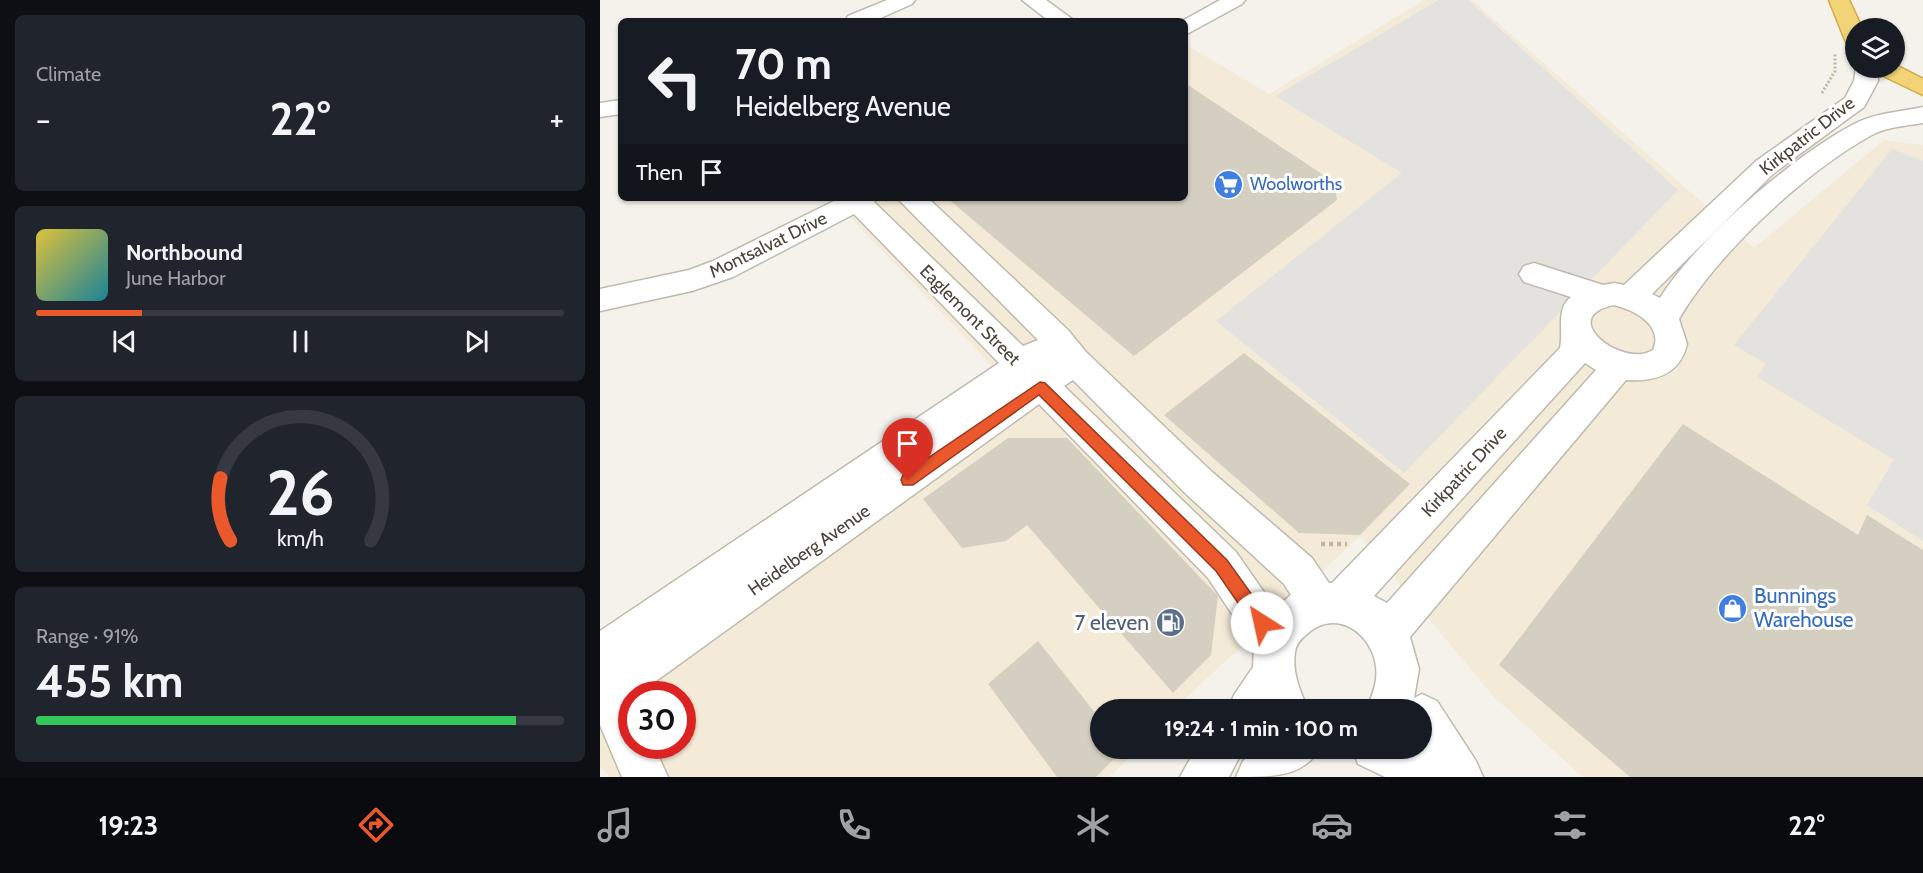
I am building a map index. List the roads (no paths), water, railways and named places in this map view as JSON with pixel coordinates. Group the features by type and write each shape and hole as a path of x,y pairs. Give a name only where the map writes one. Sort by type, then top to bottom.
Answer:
{"highway":[{"path":"1839,0 1846,18"},
{"path":"1853,18 1853,7 1863,0"},
{"path":"1904,78 1923,88"}],"street":[{"path":"863,18 904,0"},
{"path":"1032,0 1059,18"},
{"path":"1188,26 1235,0"},
{"name":"Kirkpatric Drive","path":"1615,296 1765,168 1855,102 1866,78"},
{"path":"600,110 618,107"},
{"name":"Kirkpatric Drive","path":"1663,319 1683,286 1706,260 1753,213 1796,176 1873,124 1923,115"},
{"name":"Montsalvat Drive","path":"600,300 692,280 723,269 858,201"},
{"name":"Eaglemont Street","path":"861,201 1030,376 1222,566 1271,684"},
{"path":"914,201 1232,515 1298,571 1330,603 1367,613 1391,671 1411,699"},
{"path":"1534,274 1615,296 1648,306 1663,319 1671,330 1673,342 1670,353 1662,362 1650,367 1620,366 1594,355 1534,274"},
{"path":"1576,331 1575,315 1579,306 1615,296"},
{"name":"Kirkpatric Drive","path":"1271,684 1286,624 1301,610 1330,603 1575,354 1576,331"},
{"name":"Heidelberg Avenue","path":"602,680 1066,350"},
{"path":"1391,671 1620,366"},
{"path":"602,680 645,777"},
{"path":"1432,732 1460,777"},
{"path":"1203,777 1215,759"},
{"path":"1259,777 1283,759"},
{"path":"1396,759 1433,777"}],"place":[{"name":"Woolworths","path":"1229,184"},
{"name":"Bunnings Warehouse","path":"1733,608"},
{"name":"7 eleven","path":"1170,623"}]}
